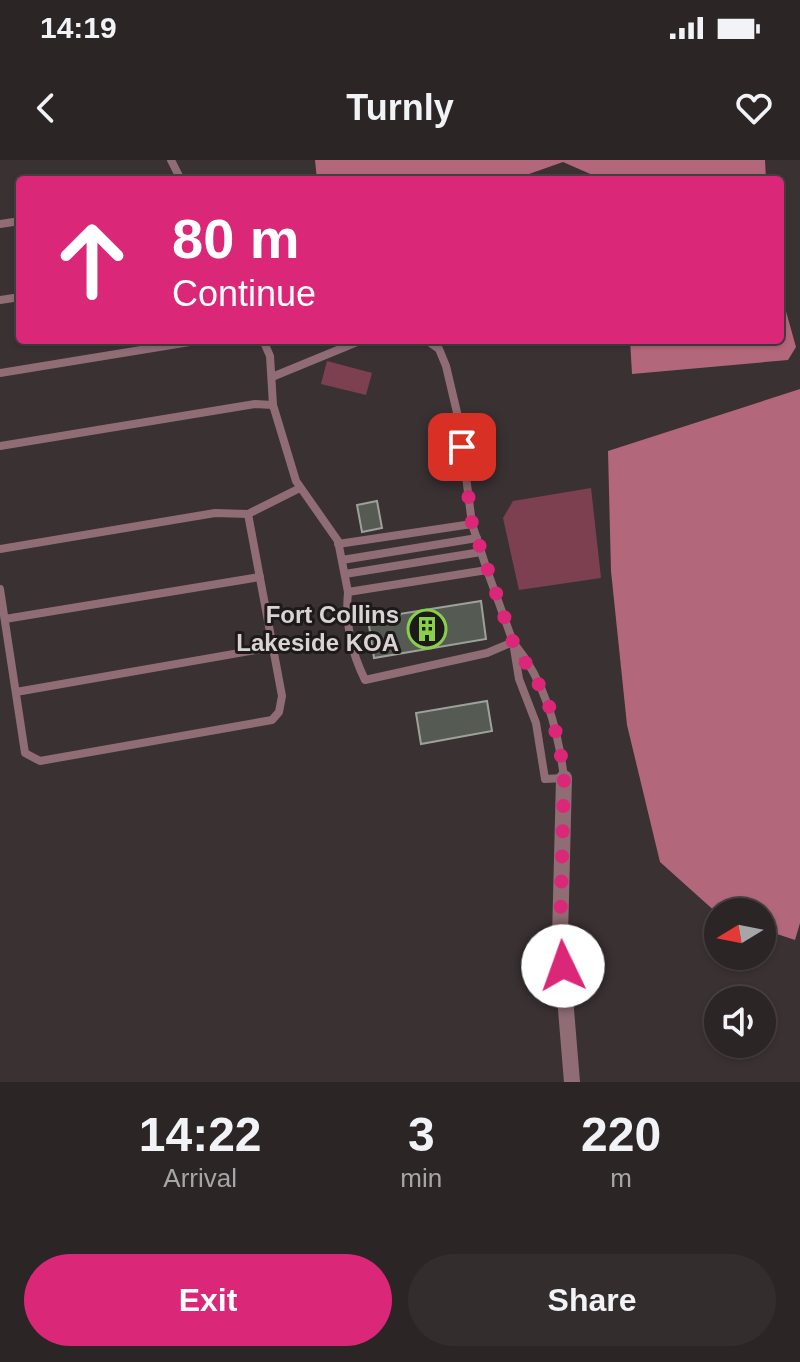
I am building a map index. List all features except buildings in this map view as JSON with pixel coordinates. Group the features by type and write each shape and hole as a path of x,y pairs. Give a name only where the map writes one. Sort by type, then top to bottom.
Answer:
{"street":[{"path":"564,778 560,937 572,1082"}],"lane":[{"path":"0,373 178,344"},
{"path":"265,344 270,356 273,405 300,488 338,544 348,592 346,615 353,655 365,680 487,653 513,642"},
{"path":"272,377 352,344"},
{"path":"432,344 439,349 446,366 459,421 472,524 513,642 519,679 536,723 545,779 564,778 547,698 513,642"},
{"path":"0,446 255,404 273,405"},
{"path":"0,549 215,513 248,514 300,488"},
{"path":"0,589 25,753 40,761 272,720 279,712 282,696 248,514"},
{"path":"338,544 472,524"},
{"path":"342,560 477,538"},
{"path":"345,574 481,552"},
{"path":"348,592 487,570"},
{"path":"5,619 260,577"},
{"path":"16,692 273,647"}],"shaded area":[{"path":"315,160 765,160 766,176 595,176 563,162 523,176 317,176"},
{"path":"784,304 796,347 788,360 632,374 630,344 784,344"},
{"path":"327,361 372,373 366,395 321,384"},
{"path":"800,389 800,923 795,940 776,934 776,898 704,898 704,901 660,862 627,725 611,571 608,451"},
{"path":"591,488 601,578 519,590 503,518 513,501"}],"place":[{"name":"Fort Collins Lakeside KOA","path":"427,629"}],"route":[{"path":"462,447 472,524 513,642 523,653 547,698 560,749 564,778 560,937 563,966"}]}
